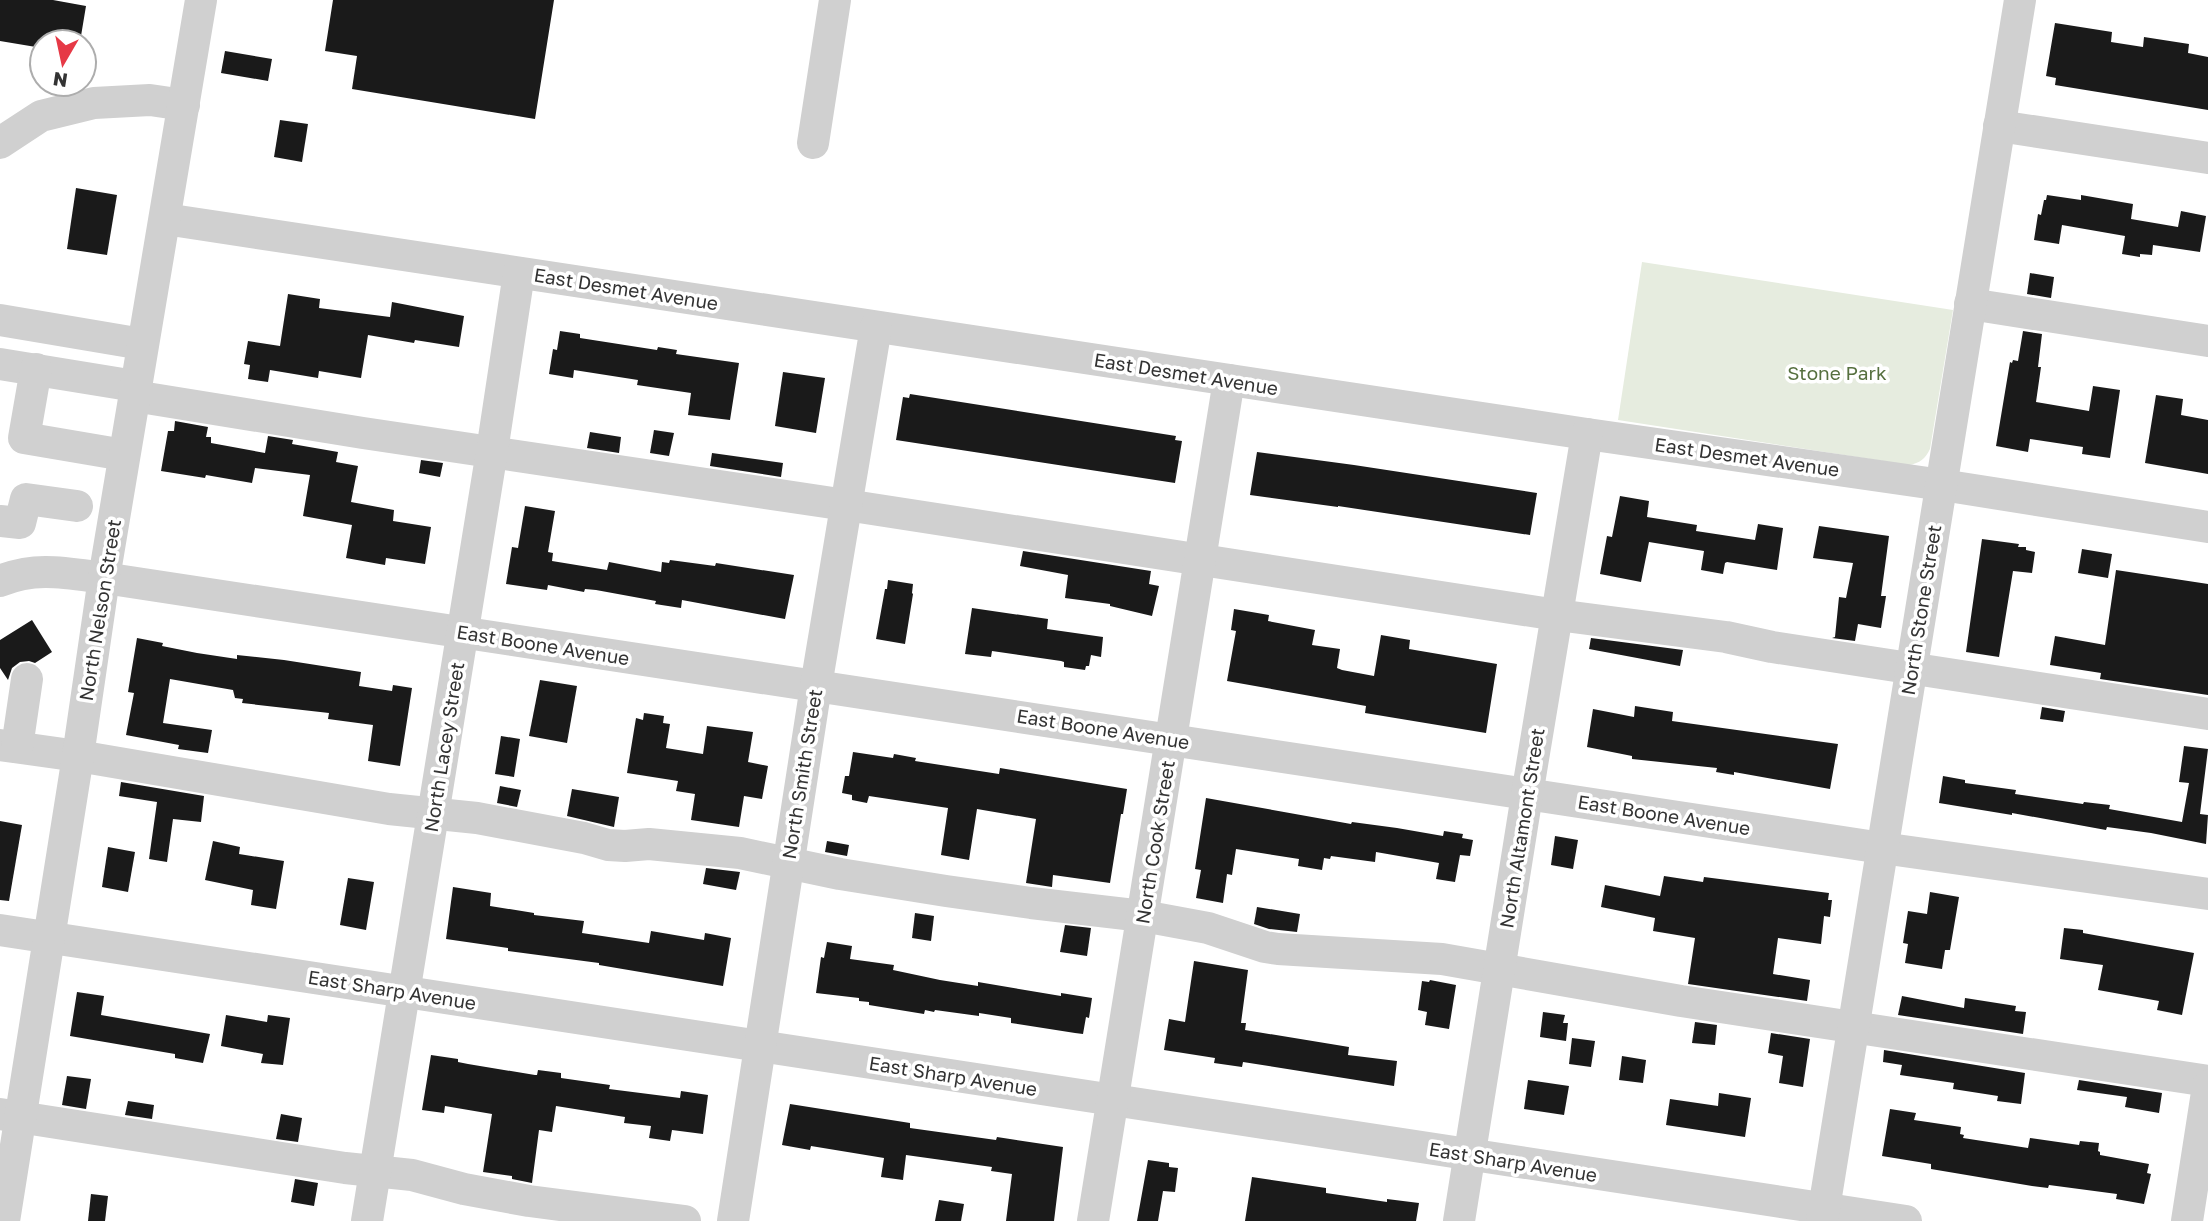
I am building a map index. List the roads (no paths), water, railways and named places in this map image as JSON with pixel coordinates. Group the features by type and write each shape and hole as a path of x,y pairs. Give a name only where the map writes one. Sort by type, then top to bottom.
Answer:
{"street":[{"name":"North Nelson Street","path":"4,1221 10,1116 49,937 134,391 201,0"},
{"path":"813,143 835,0"},
{"name":"North Stone Street","path":"1823,1215 2020,0"},
{"path":"0,143 41,116 94,103 150,100 184,106"},
{"path":"1999,126 2208,158"},
{"name":"East Desmet Avenue","path":"165,219 2208,527"},
{"name":"North Lacey Street","path":"368,1221 519,273"},
{"path":"1970,304 2208,341"},
{"path":"0,320 142,344"},
{"name":"North Smith Street","path":"733,1221 816,686 876,327"},
{"path":"0,364 363,433 2208,713"},
{"path":"36,369 24,438 124,455"},
{"name":"North Cook Street","path":"1093,1221 1229,380"},
{"name":"North Altamont Street","path":"1459,1221 1587,435"},
{"path":"0,521 20,523 26,499 78,506"},
{"name":"East Boone Avenue","path":"4,573 36,571 104,578 1882,848 2208,894"},
{"path":"27,679 9,746 389,809 489,820 608,845 649,844 740,853 840,874 946,891 1031,904 1143,916 1208,928 1278,949 1442,959 1681,1001 2208,1083 2187,1221"},
{"name":"East Sharp Avenue","path":"0,930 1470,1156 1823,1215 1906,1221"},
{"path":"10,1116 345,1168 412,1175 464,1189 685,1221"}],"park label":[{"name":"Stone Park","path":"1837,373"}]}
